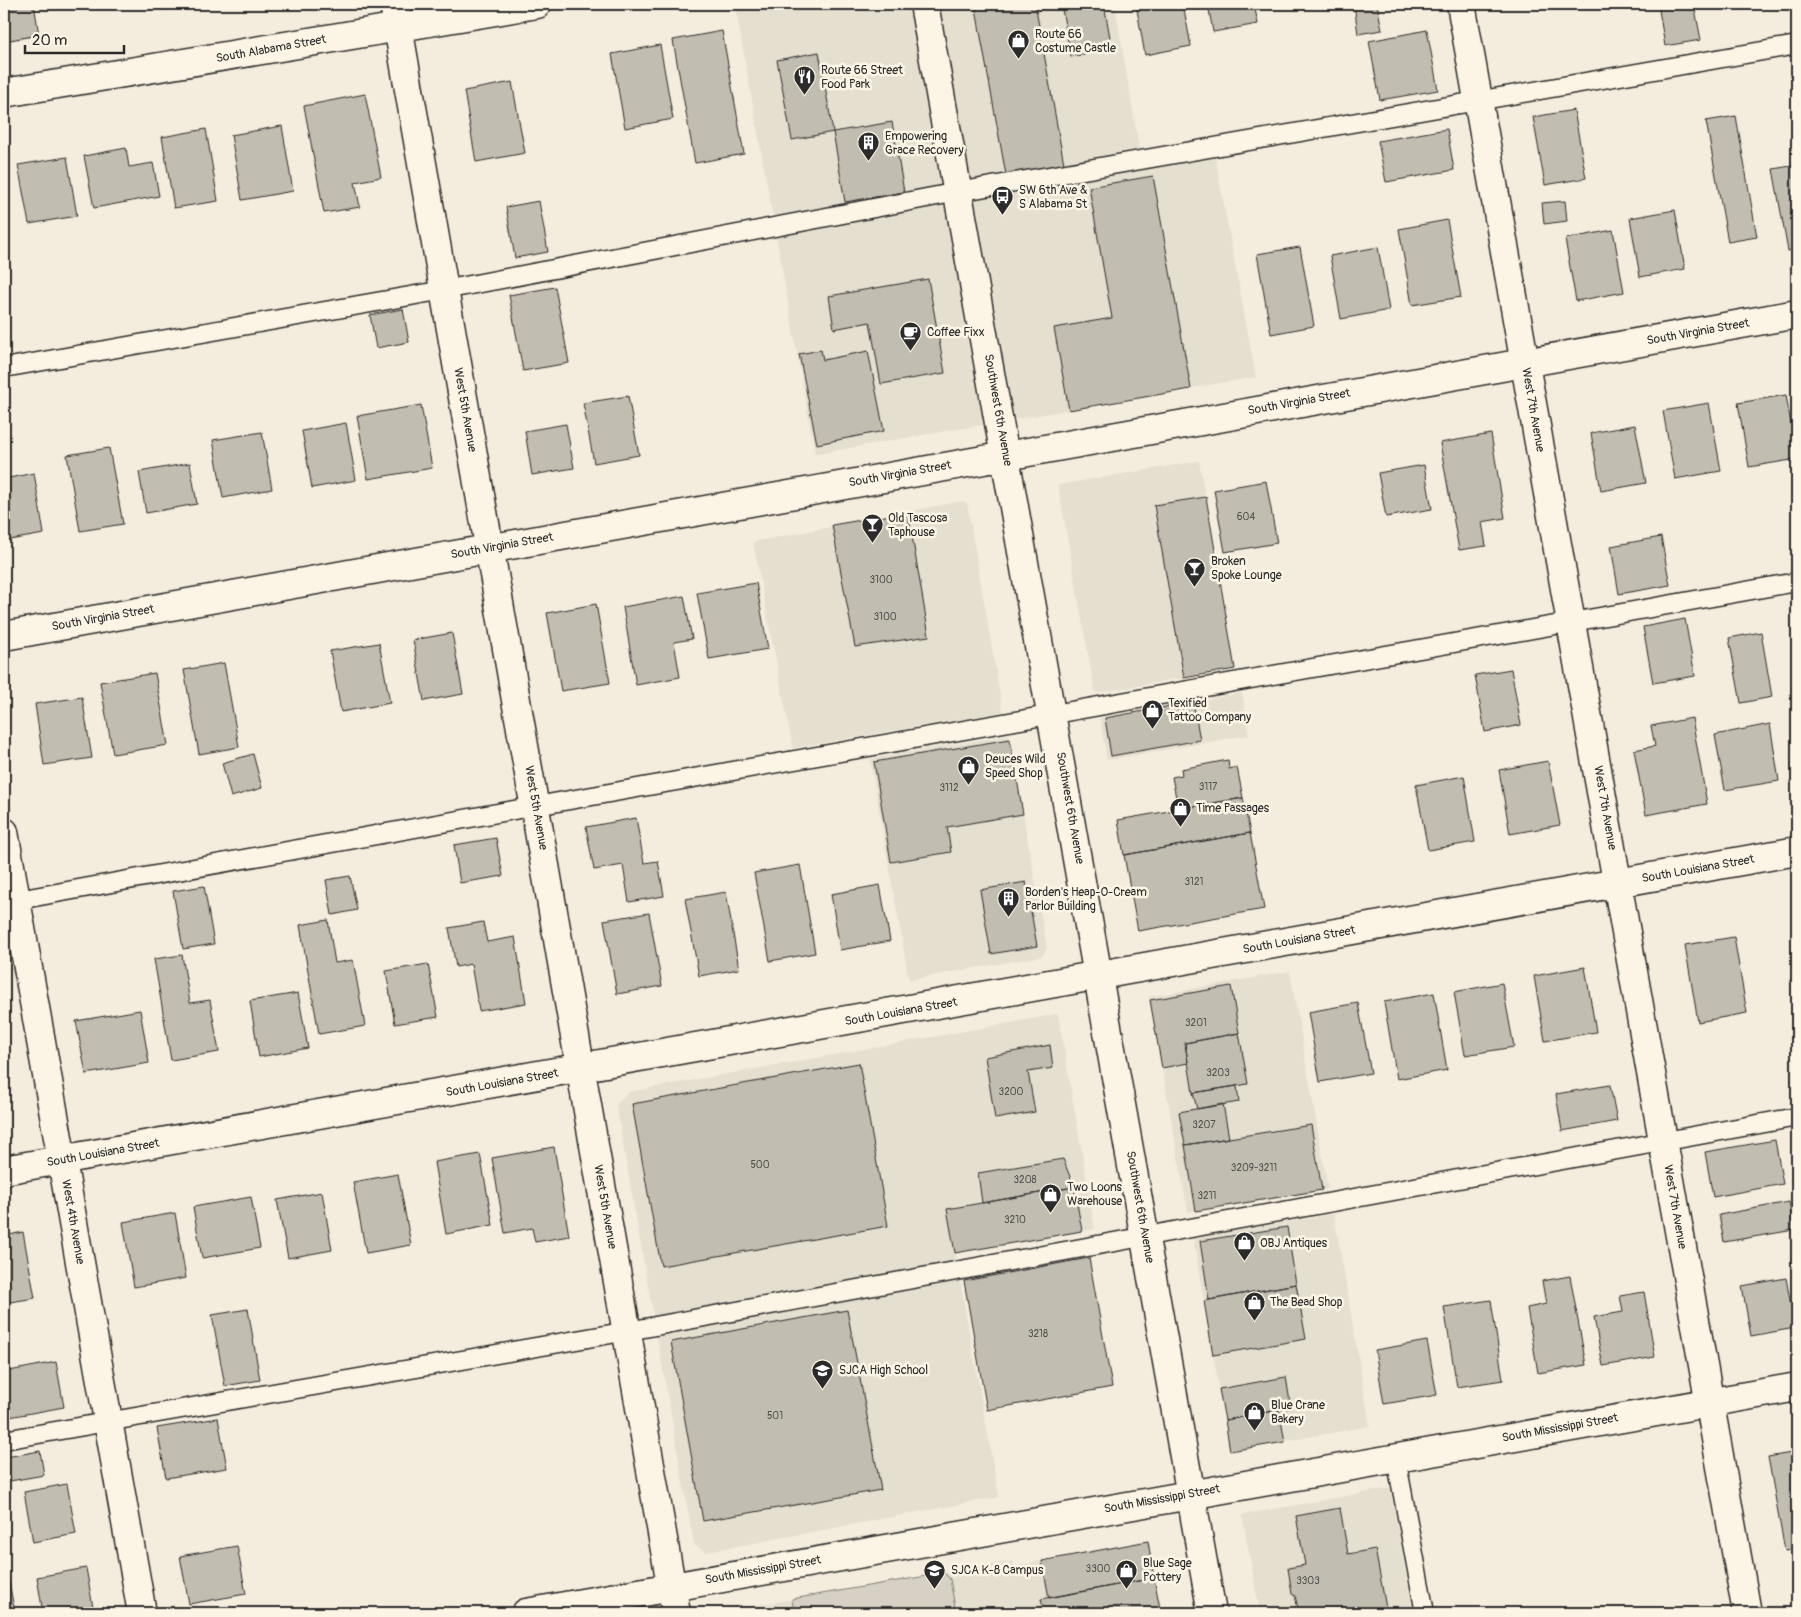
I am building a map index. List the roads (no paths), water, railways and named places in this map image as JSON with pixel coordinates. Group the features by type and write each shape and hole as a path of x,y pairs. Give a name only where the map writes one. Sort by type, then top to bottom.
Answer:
{"street":[{"name":"South Alabama Street","path":"4,93 396,16 538,4"},
{"name":"Southwest 6th Avenue","path":"924,4 1100,976 1212,1613"},
{"name":"West 7th Avenue","path":"1461,4 1747,1613"},
{"name":"West 5th Avenue","path":"396,16 676,1613"},
{"name":"South Virginia Street","path":"4,636 1797,314"},
{"name":"West 4th Avenue","path":"4,832 10,902 62,1160 142,1613"},
{"name":"South Louisiana Street","path":"4,1170 1797,851"},
{"name":"South Mississippi Street","path":"526,1613 1797,1387"}],"lane":[{"path":"4,368 444,290 958,192 1797,45"},
{"path":"10,902 536,806 1797,582"},
{"path":"4,1440 628,1331 1797,1117"},
{"path":"1396,1458 1424,1613"}],"place":[{"name":"Route 66 Costume Castle","path":"1019,60"},
{"name":"Route 66 Street Food Park","path":"805,96"},
{"name":"Empowering Grace Recovery","path":"869,162"},
{"name":"SW 6th Ave & S Alabama St","path":"1003,216"},
{"name":"Coffee Fixx","path":"911,351"},
{"name":"Old Tascosa Taphouse","path":"872,544"},
{"name":"Broken Spoke Lounge","path":"1195,587"},
{"name":"Texified Tattoo Company","path":"1152,729"},
{"name":"Deuces Wild Speed Shop","path":"969,785"},
{"name":"Time Passages","path":"1180,827"},
{"name":"Borden's Heap-O-Cream Parlor Building","path":"1009,918"},
{"name":"Two Loons Warehouse","path":"1051,1213"},
{"name":"OBJ Antiques","path":"1244,1262"},
{"name":"The Bead Shop","path":"1254,1321"},
{"name":"SJCA High School","path":"823,1389"},
{"name":"Blue Crane Bakery","path":"1255,1431"},
{"name":"SJCA K-8 Campus","path":"935,1589"},
{"name":"Blue Sage Pottery","path":"1127,1589"}]}
